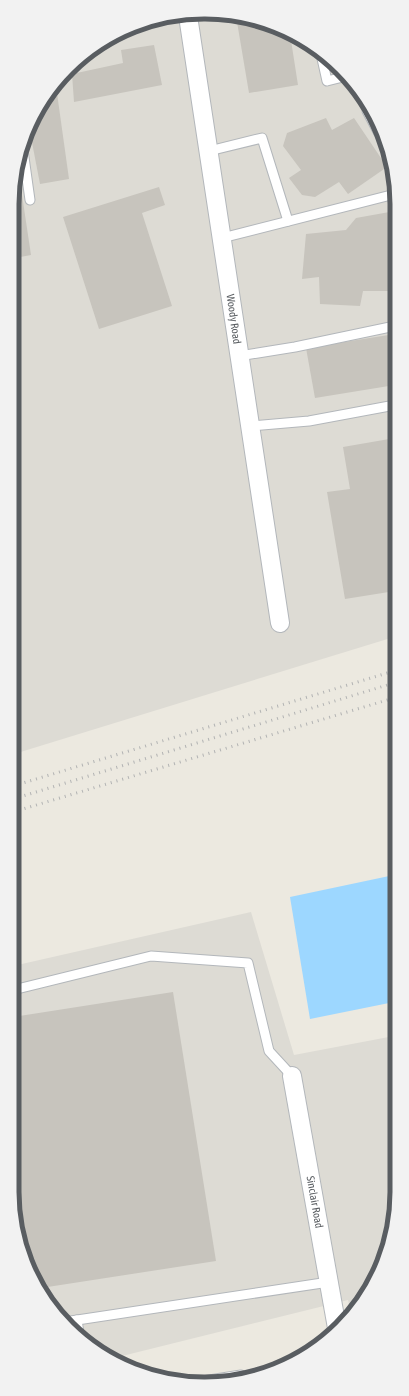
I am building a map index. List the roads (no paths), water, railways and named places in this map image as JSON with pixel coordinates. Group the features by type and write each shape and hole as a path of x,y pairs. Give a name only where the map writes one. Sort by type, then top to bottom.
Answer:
{"street":[{"name":"Woody Road","path":"189,20 280,623"},
{"name":"Sinclair Road","path":"292,1076 336,1323"}],"lane":[{"path":"323,62 327,81 340,78"},
{"path":"209,151 262,138 288,221"},
{"path":"24,160 30,200"},
{"path":"222,238 390,195"},
{"path":"239,356 295,348 390,327"},
{"path":"250,426 309,421 390,406"},
{"path":"19,989 151,956 248,963 269,1051 292,1076"},
{"path":"71,1321 329,1282"},
{"path":"77,1320 78,1328"}],"water":[{"path":"390,876 390,1003 310,1019 290,897"}],"railway":[{"path":"19,784 390,672"},
{"path":"19,797 390,684"},
{"path":"19,810 390,699"}]}
